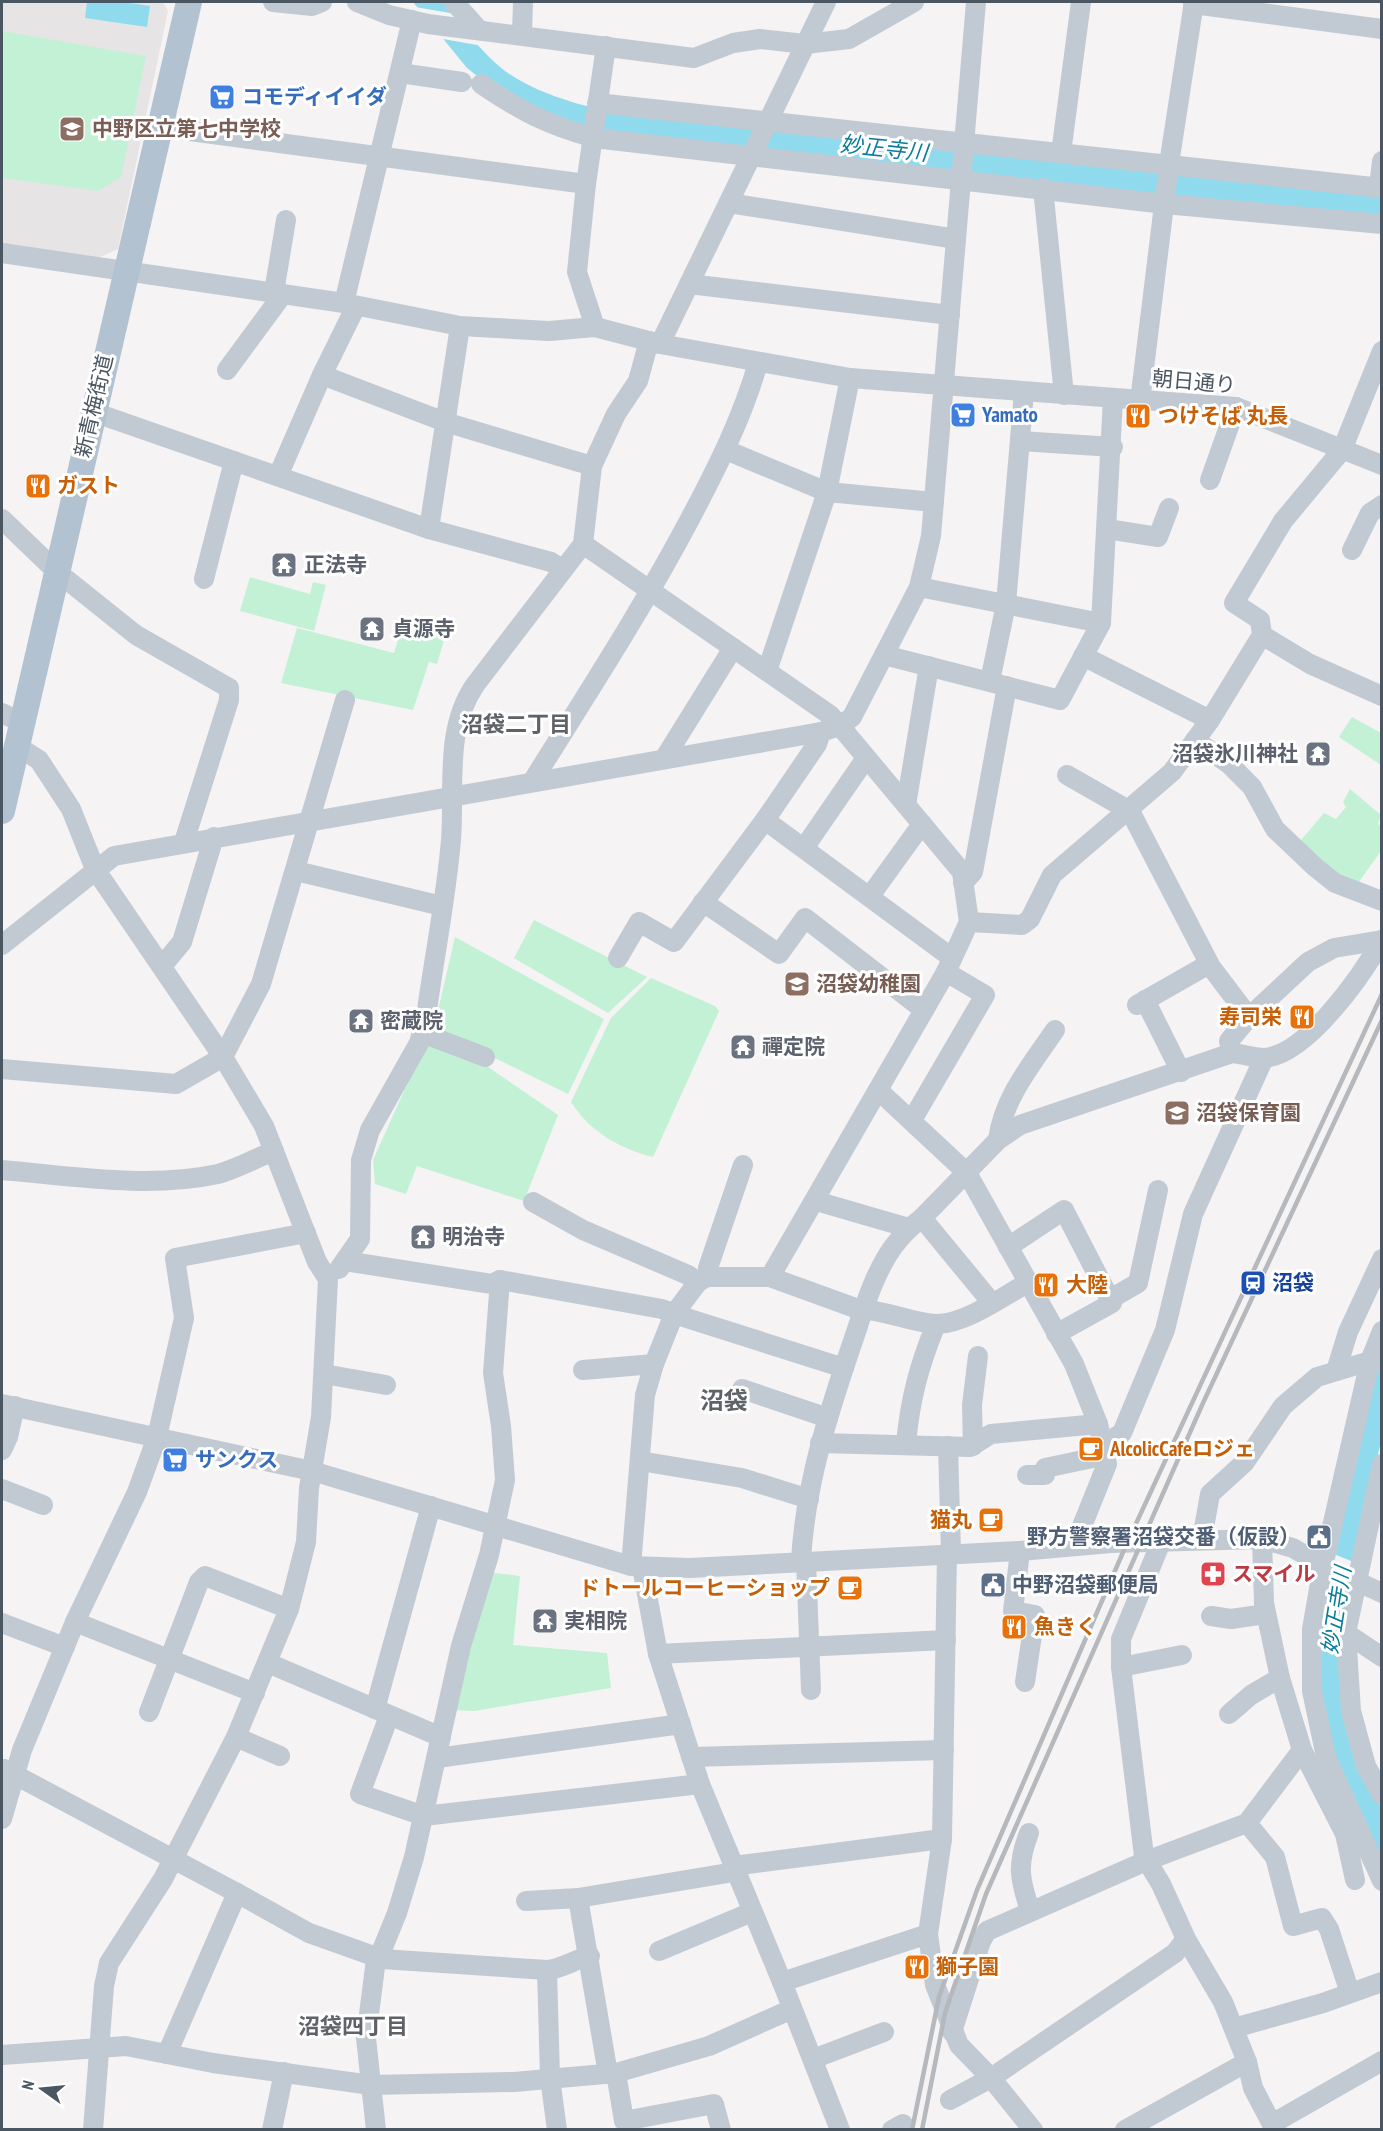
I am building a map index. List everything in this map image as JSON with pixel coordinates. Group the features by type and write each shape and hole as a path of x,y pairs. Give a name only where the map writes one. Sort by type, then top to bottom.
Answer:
{"main road":[{"name":"新青梅街道","path":"2,811 13,728 56,571 189,2"}],"street":[{"path":"273,2 312,6 322,2"},
{"path":"357,2 389,15 421,22 694,58 733,43 760,39 805,44 849,39 914,2"},
{"path":"454,2 471,28"},
{"path":"522,35 523,2"},
{"path":"328,1279 345,1261 360,1239 361,1160 370,1130 419,1043 422,1033 451,840 454,748 465,699 583,544 592,466 616,414 638,381 654,343 689,284 826,2"},
{"path":"618,958 639,922 674,942 765,820 817,744 831,729 852,717 919,586 931,536 976,2"},
{"path":"1061,153 1081,2"},
{"path":"1140,401 1169,168 1193,3 1298,10 1382,29"},
{"path":"421,22 440,40"},
{"path":"278,476 350,304 400,73 421,22"},
{"path":"595,327 577,272 586,184 606,46"},
{"path":"400,73 472,83 548,125 594,135 962,176 1043,188 1165,199 1382,224"},
{"path":"597,105 965,146 1061,153 1169,168 1380,187 1382,161"},
{"path":"159,127 586,184"},
{"path":"1043,188 1064,395"},
{"path":"729,204 956,239"},
{"path":"227,370 278,293 286,220"},
{"name":"朝日通り","path":"2,253 350,304 460,326 549,331 595,327 654,343 850,378 1236,407 1382,465"},
{"path":"689,284 950,315"},
{"path":"429,529 460,326"},
{"path":"969,922 1022,925 1030,920 1052,875 1130,811 1172,772 1196,740 1262,635 1260,620 1234,603 1283,521 1342,450 1382,351"},
{"path":"532,782 651,592 726,450 745,408 758,363"},
{"path":"322,375 445,422 592,466"},
{"path":"768,671 827,492 850,378"},
{"path":"963,884 973,872 999,684 1024,392"},
{"path":"884,655 1060,700 1101,622 1113,447 1113,399"},
{"path":"1210,480 1236,407"},
{"path":"93,412 429,529 551,562 563,570"},
{"path":"1020,441 1113,447"},
{"path":"726,450 827,492 934,502"},
{"path":"204,579 234,461"},
{"path":"1352,550 1370,513 1382,505"},
{"path":"1107,529 1158,537 1169,508"},
{"path":"2,519 56,571 136,635 229,688 229,700 184,842"},
{"path":"583,544 830,715 831,729 866,758 962,872 969,922 949,965 770,1277"},
{"path":"919,586 1101,622"},
{"path":"1262,635 1311,664 1382,696"},
{"path":"664,759 733,648"},
{"path":"1083,656 1210,720"},
{"path":"906,805 929,666"},
{"path":"2,1069 176,1084 223,1057 261,984 345,700"},
{"path":"13,728 39,760 71,808 95,869 223,1057 264,1126 317,1262 328,1279 321,1418 312,1471 306,1542 289,1609 236,1737 171,1859 163,1879 109,1963 104,1986 93,2130"},
{"path":"2,945 114,856 831,729"},
{"path":"1196,740 1229,764 1252,787 1275,829 1315,867 1335,883 1382,901"},
{"path":"804,848 866,758"},
{"path":"1067,775 1130,811 1209,964 1249,1017"},
{"path":"765,820 870,896 985,994 912,1120"},
{"path":"870,896 922,824"},
{"path":"162,966 182,942 214,837"},
{"path":"296,871 442,906"},
{"path":"703,902 779,954 805,918 924,1010"},
{"path":"1232,1053 1229,1041 1249,1017 1308,962 1335,948 1382,940"},
{"path":"811,1690 803,1561 809,1499 820,1443 864,1309 886,1258 916,1223 998,1140 1020,1125 1232,1053 1264,1058 1295,1047 1350,991 1382,940"},
{"path":"1181,1072 1141,1003 1209,964"},
{"path":"998,1140 1000,1121 1009,1100 1055,1030"},
{"path":"422,1033 485,1057"},
{"path":"1027,1475 1045,1475 1045,1468 1106,1450 1122,1433 1165,1330 1193,1214 1264,1058"},
{"path":"878,1090 967,1173 1074,1364 1098,1424 1106,1450 1107,1464 1074,1546"},
{"path":"2,1170 117,1180 191,1179 221,1173 274,1151"},
{"path":"743,1165 702,1280 674,1314 654,1364 645,1395 640,1461 637,1566 658,1654 700,1784 840,2130"},
{"path":"1112,1298 1138,1283 1158,1190"},
{"path":"816,1200 916,1223 992,1303"},
{"path":"533,1202 583,1230 702,1280 770,1277 864,1309 936,1324 962,1319 1027,1283"},
{"path":"1008,1246 1064,1210 1113,1302 1056,1334"},
{"path":"2,1819 7,1771 137,1492 157,1437 184,1318 175,1258 306,1233"},
{"path":"1336,1371 1348,1332 1382,1259"},
{"path":"345,1261 492,1284 500,1280 662,1309 844,1368"},
{"path":"376,2130 366,2038 377,1958 397,1913 424,1816 461,1646 489,1555 505,1480 501,1426 493,1373 500,1280"},
{"path":"906,1444 910,1401 919,1366 936,1324"},
{"path":"1382,1331 1312,1629 1312,1691 1326,1757 1382,1881"},
{"path":"973,1446 972,1405 978,1356"},
{"path":"1202,1539 1210,1494 1245,1462 1283,1406 1317,1377 1376,1362"},
{"path":"583,1370 654,1364"},
{"path":"324,1374 386,1385"},
{"path":"742,1389 828,1418"},
{"path":"2,1450 8,1437 8,1405 312,1471 637,1566 690,1568 1202,1539 1262,1539 1293,1548 1325,1567 1382,1593"},
{"path":"820,1443 973,1446 991,1434 1098,1424"},
{"path":"948,1446 949,1554 942,1839 928,1934 935,1985 952,2032 959,2045 991,2078 1030,2129"},
{"path":"640,1461 742,1478 809,1499"},
{"path":"1382,1464 1353,1580 1346,1633 1351,1711 1366,1766 1382,1795"},
{"path":"2,1489 43,1504"},
{"path":"431,1506 382,1713 360,1794 424,1816 700,1784"},
{"path":"1262,1539 1266,1614 1280,1678 1302,1750 1345,1834 1355,1880"},
{"path":"1161,1542 1121,1639 1121,1667 1146,1861 1161,1884 1186,1939 1223,2002 1247,2062 1253,2088 1274,2127 1382,2061"},
{"path":"1020,1551 1013,1611 1035,1615 1025,1682"},
{"path":"149,1712 200,1582 205,1576 289,1609"},
{"path":"1210,1616 1231,1619 1266,1614"},
{"path":"75,1622 255,1693"},
{"path":"2,1623 64,1647"},
{"path":"1346,1633 1382,1657"},
{"path":"658,1654 946,1640"},
{"path":"1121,1667 1182,1655"},
{"path":"268,1663 441,1737"},
{"path":"1229,1714 1251,1695 1280,1678"},
{"path":"436,1758 681,1724"},
{"path":"236,1737 280,1756"},
{"path":"691,1757 944,1750"},
{"path":"952,2032 981,1941 995,1925 1146,1861 1247,1823 1302,1750"},
{"path":"7,1771 237,1893 309,1934 377,1958 547,1970 556,1969 574,1959 590,1956"},
{"path":"1247,1823 1275,1857 1293,1926 1322,1918 1350,1992"},
{"path":"1029,1833 1021,1855 1020,1880 1030,1910"},
{"path":"526,1901 578,1898 734,1869 942,1839"},
{"path":"167,2054 237,1893"},
{"path":"578,1898 612,2074 624,2121 714,2104 721,2130"},
{"path":"659,1951 752,1912"},
{"path":"782,1982 928,1934"},
{"path":"950,2100 991,2078 1175,1953 1186,1939"},
{"path":"547,1970 550,2078 556,2130"},
{"path":"1234,2028 1323,2003 1382,1982"},
{"path":"2,2055 100,2046 126,2046 213,2064 370,2085 514,2082 612,2074 709,2046 792,2009"},
{"path":"813,2059 884,2032"},
{"path":"1125,2130 1247,2062"},
{"path":"272,2130 284,2072"}],"shaded area":[{"name":"中野区立第七中学校","path":"2,2 163,2 168,11 118,249 96,259 2,246"}],"green space":[{"path":"2,31 146,56 121,177 98,191 2,178"},
{"path":"250,577 310,594 313,582 326,585 314,631 240,611"},
{"path":"434,622 448,626 437,664 429,662 413,710 281,683 297,628 394,653 402,627 430,636"},
{"path":"1352,717 1381,733 1381,765 1339,737"},
{"path":"1350,789 1381,815 1378,824 1381,827 1381,851 1356,886 1297,845 1324,813 1336,819 1346,807 1343,802"},
{"path":"534,920 647,977 608,1013 514,958"},
{"path":"455,937 604,1019 568,1094 434,1028"},
{"path":"651,978 715,1006 719,1011 653,1157 617,1144 606,1137 587,1122 571,1102 611,1018"},
{"path":"426,1042 485,1065 558,1115 524,1201 417,1166 406,1194 375,1184 373,1160"},
{"path":"494,1573 520,1576 513,1645 607,1653 611,1688 474,1711 453,1710 463,1666"}],"water":[{"path":"87,2 122,2 150,6 147,27 85,18"},
{"name":"妙正寺川","path":"413,2 443,2 488,56 517,79 555,96 609,112 1381,196 1381,218 580,131 486,83 467,68"},
{"name":"妙正寺川","path":"1381,1339 1381,1441 1344,1612 1354,1751 1381,1808 1381,1867 1349,1800 1321,1713 1317,1642"}],"pier":[{"path":"415,7 456,14 483,46 443,39"},
{"path":"1329,1552 1356,1563 1348,1596 1322,1585"}],"railway":[{"path":"912,2130 939,1997 977,1890 1127,1543 1382,994"},
{"path":"922,2130 945,2013 986,1894 1203,1403 1382,1020"}],"place":[{"name":"コモディイイダ","path":"222,97"},
{"name":"中野区立第七中学校","path":"72,129"},
{"name":"Yamato","path":"963,415"},
{"name":"つけそば 丸長","path":"1138,416"},
{"name":"ガスト","path":"38,486"},
{"name":"正法寺","path":"284,565"},
{"name":"貞源寺","path":"372,629"},
{"name":"沼袋氷川神社","path":"1318,754"},
{"name":"沼袋幼稚園","path":"797,984"},
{"name":"寿司栄","path":"1302,1017"},
{"name":"密蔵院","path":"361,1021"},
{"name":"禪定院","path":"743,1047"},
{"name":"沼袋保育園","path":"1177,1113"},
{"name":"明治寺","path":"423,1237"},
{"name":"沼袋","path":"1253,1283"},
{"name":"大陸","path":"1046,1285"},
{"name":"AlcolicCafeロジェ","path":"1091,1449"},
{"name":"サンクス","path":"175,1460"},
{"name":"猫丸","path":"991,1520"},
{"name":"野方警察署沼袋交番（仮設）","path":"1319,1537"},
{"name":"スマイル","path":"1213,1574"},
{"name":"中野沼袋郵便局","path":"993,1585"},
{"name":"ドトールコーヒーショップ","path":"850,1588"},
{"name":"実相院","path":"545,1621"},
{"name":"魚きく","path":"1014,1627"},
{"name":"獅子園","path":"917,1967"}],"district":[{"name":"沼袋二丁目","path":"516,724"},
{"name":"沼袋","path":"724,1401"},
{"name":"沼袋四丁目","path":"353,2026"}]}
